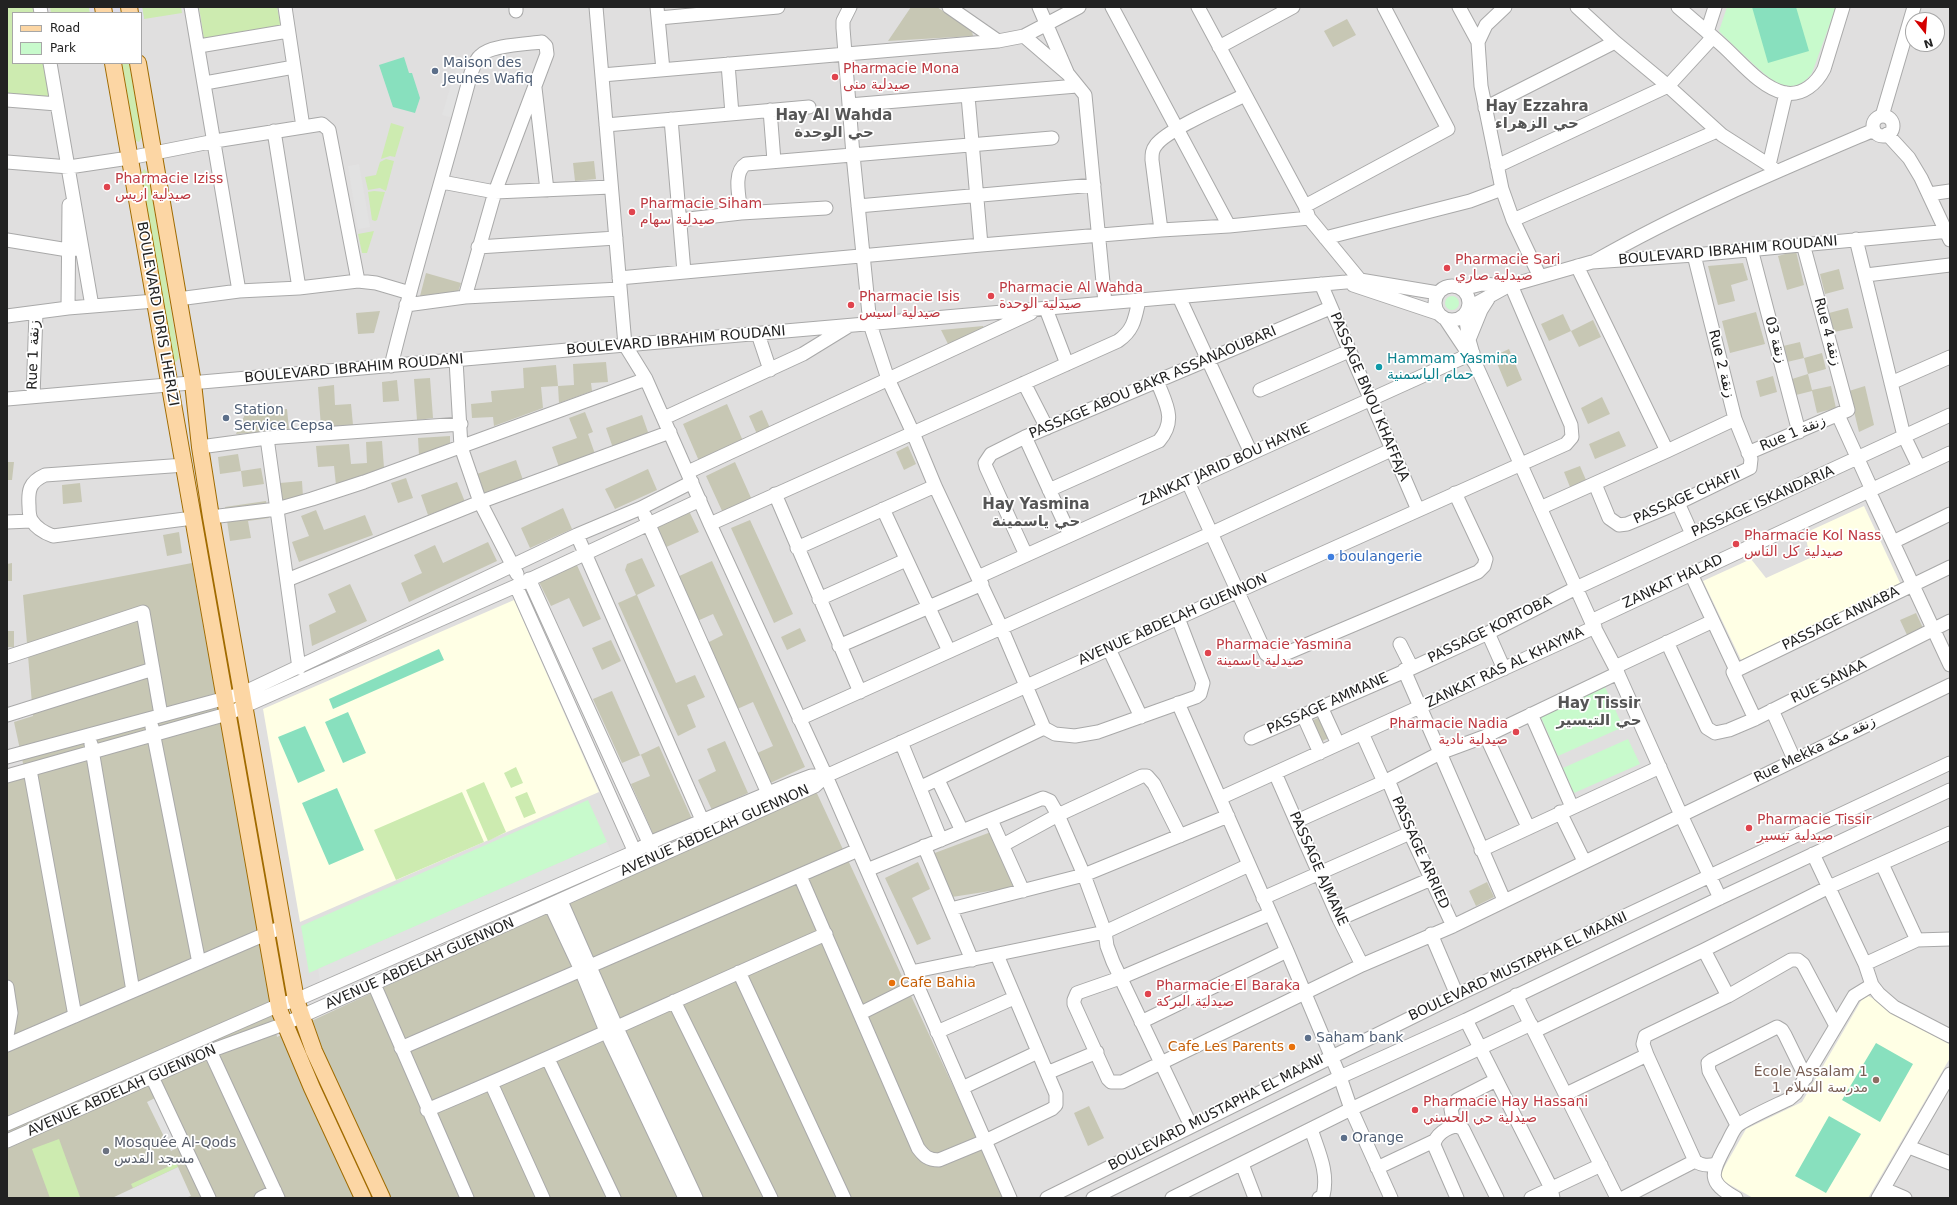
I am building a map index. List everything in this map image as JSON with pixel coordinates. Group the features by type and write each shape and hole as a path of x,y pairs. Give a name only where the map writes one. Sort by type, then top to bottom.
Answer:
{"main road":[{"name":"BOULEVARD IDRIS LHERIZI","path":"113,64 185,465 224,698 268,933 279,1005 284,1024 363,1198"},
{"name":"BOULEVARD IDRIS LHERIZI","path":"138,64 193,383 200,447 211,518 296,1000 314,1051 382,1198"}],"street":[{"path":"192,7 239,291"},
{"path":"285,7 303,127"},
{"path":"596,7 625,345 646,379 710,524 826,776 1010,1198"},
{"path":"663,70 658,12 778,7"},
{"path":"850,7 843,21 845,54 862,255 870,324 888,379 935,486 1001,627 1044,728 1054,734 1074,736 1098,732 1196,697 1200,694 1203,683 1178,618"},
{"path":"949,7 998,41"},
{"path":"1039,7 1068,74"},
{"path":"602,75 998,41 1024,36 1079,7"},
{"path":"1112,7 1229,226"},
{"path":"1198,7 1307,212 1325,238 1362,284"},
{"path":"1220,47 1294,7"},
{"path":"178,299 239,291 299,288 358,281 376,283 408,299 465,297 620,283 684,272 862,255 1161,230 1229,226 1307,212 1448,129 1385,7"},
{"path":"1459,7 1478,42 1481,86 1502,188 1513,220 1540,277"},
{"path":"1478,42 1486,25 1505,7"},
{"path":"1577,7 1717,131 1773,168"},
{"path":"1678,7 1756,76 1772,88 1786,93 1798,92 1808,88 1820,77 1824,69 1843,7"},
{"path":"1497,166 1668,86 1710,34 1715,7"},
{"path":"1882,116 1914,7"},
{"path":"199,46 288,31"},
{"path":"1024,36 1068,74 1084,95 1086,100 1105,303"},
{"path":"1485,108 1615,42"},
{"path":"391,366 408,299 472,73 481,54 494,48 543,43 546,46 547,54 495,192 478,247 465,297"},
{"path":"50,64 92,306"},
{"path":"728,64 732,114"},
{"path":"205,83 294,67"},
{"path":"535,86 547,190"},
{"path":"849,105 1077,86"},
{"path":"1773,168 1786,93"},
{"path":"1161,230 1152,152 1161,139 1177,129 1245,95"},
{"path":"968,96 981,245"},
{"path":"7,100 57,104"},
{"path":"606,125 809,107"},
{"path":"770,110 774,161"},
{"path":"1882,116 1890,118 1893,125 1890,132 1880,135 1874,130 1875,119 1882,116"},
{"path":"671,119 684,272"},
{"path":"7,162 69,167 322,124 329,130 358,281"},
{"path":"1592,262 1773,168 1874,130"},
{"path":"274,131 299,288"},
{"path":"1513,220 1717,131"},
{"path":"1887,134 1909,158 1949,234"},
{"path":"741,213 738,182 740,170 746,164 1052,138"},
{"path":"68,308 69,167"},
{"path":"442,182 495,192 612,187"},
{"path":"858,206 1094,185"},
{"path":"1325,238 1470,201 1502,188"},
{"path":"1929,194 1950,191"},
{"path":"680,220 741,213 826,208"},
{"name":"BOULEVARD IBRAHIM ROUDANI","path":"1467,311 1510,286 1592,262 1694,256 1856,239 1949,234"},
{"path":"478,247 616,238"},
{"path":"1856,239 1866,274 1904,436 1919,467"},
{"path":"7,240 68,250 82,249"},
{"name":"Rue 4 زنقة","path":"1803,244 1848,410 1838,415"},
{"name":"زنقة 03","path":"1751,249 1799,432"},
{"name":"Rue 2 زنقة","path":"1694,256 1735,419 1752,464 1748,470"},
{"path":"1866,274 1950,265"},
{"path":"1577,266 1667,451"},
{"name":"BOULEVARD IBRAHIM ROUDANI","path":"7,399 1346,282 1438,293"},
{"name":"PASSAGE BNOU KHAFFAJA","path":"1321,284 1418,510"},
{"name":"BOULEVARD IBRAHIM ROUDANI","path":"1362,284 1442,316"},
{"name":"BOULEVARD IBRAHIM ROUDANI","path":"1462,289 1482,284 1510,286"},
{"path":"1472,358 1467,311 1468,298 1462,289 1449,286 1438,293 1434,303 1472,358 1576,588 1616,670 1720,898"},
{"name":"AVENUE ABDELAH GUENNON","path":"7,1124 279,1005 296,1000 634,852 649,843 703,822 815,786 826,776 1566,444 1571,440 1572,433 1570,426 1510,286"},
{"path":"1179,297 1251,453"},
{"path":"1469,340 1474,325 1488,298"},
{"path":"710,524 1067,364 1125,336 1134,325 1139,300"},
{"path":"7,316 68,308 155,301"},
{"name":"PASSAGE ABOU BAKR ASSANAOUBARI","path":"1026,555 986,467 985,463 991,454 1025,437 1330,308"},
{"path":"7,776 227,714 242,700 299,668 577,535 641,508 690,477 888,379 1042,309 1067,364"},
{"path":"1442,316 1457,320 1467,311"},
{"name":"Rue 1 زنقة","path":"33,397 36,313"},
{"path":"664,418 803,354 849,326"},
{"path":"758,334 770,370"},
{"path":"1260,390 1349,351"},
{"path":"1891,383 1950,357"},
{"name":"ZANKAT JARID BOU HAYNE","path":"839,646 929,608 1026,555 1370,399 1472,358"},
{"path":"456,360 461,424 461,447 480,502 514,566 649,843 658,858"},
{"path":"211,518 277,509 364,482 646,379"},
{"path":"1050,490 1159,441 1166,433 1170,424 1167,405 1157,381"},
{"path":"1024,383 1047,428"},
{"path":"1838,415 1858,458 1893,542 1950,665"},
{"name":"Rue 1 زنقة","path":"1748,453 1838,415"},
{"name":"PASSAGE ISKANDARIA","path":"1576,588 1950,415"},
{"path":"1540,508 1735,419"},
{"path":"200,447 267,438 461,424"},
{"path":"287,580 480,502 670,432"},
{"path":"1025,437 1070,535"},
{"path":"267,438 299,668"},
{"path":"799,719 1212,533 1391,450"},
{"name":"ZANKAT HALAD","path":"1593,624 1692,574 1950,453"},
{"path":"185,465 44,475 35,481 28,491 31,521 41,530 53,536 193,518"},
{"name":"PASSAGE CHAFII","path":"1595,484 1609,518 1619,525 1627,524 1678,503 1748,470"},
{"path":"1188,482 1266,654 1272,658 1280,656 1478,572 1484,566 1486,559 1455,494"},
{"path":"797,548 935,486"},
{"path":"775,494 818,599 860,692"},
{"path":"7,757 224,698 242,700 522,583 700,500"},
{"path":"1678,503 1692,534"},
{"path":"641,508 770,800"},
{"path":"883,509 949,652"},
{"path":"1893,542 1950,514"},
{"path":"7,522 31,521"},
{"path":"577,535 709,835"},
{"path":"818,599 906,560"},
{"name":"PASSAGE ANNABA","path":"1734,671 1950,567"},
{"path":"1692,574 1755,719"},
{"path":"522,583 582,731 634,852 641,864"},
{"name":"PASSAGE KORTOBA","path":"1408,669 1488,633 1576,588"},
{"path":"7,656 143,612 153,669 156,717 154,735 199,963"},
{"path":"1297,821 1386,781 1440,753 1486,736 1616,670 1667,642 1713,621"},
{"name":"RUE SANAA","path":"1667,642 1707,728 1711,732 1721,733 1755,719 1950,621"},
{"name":"ZANKAT RAS AL KHAYMA","path":"1220,798 1504,669 1593,624"},
{"path":"1488,633 1504,669"},
{"path":"1400,644 1421,706 1440,753 1504,900"},
{"path":"1109,649 1141,717"},
{"path":"7,715 153,669"},
{"name":"PASSAGE AMMANE","path":"1251,738 1408,669"},
{"name":"Rue Mekka زنقة مكة","path":"1120,978 1077,993 1074,1004 1108,1079 1116,1082 1122,1082 1160,1064 1362,965 1431,934 1453,926 1794,759 1950,685"},
{"path":"1178,703 1340,1077 1351,1109 1391,1198"},
{"path":"1321,707 1338,744"},
{"path":"1772,710 1794,759"},
{"path":"1531,714 1572,807"},
{"path":"1303,715 1320,753"},
{"path":"921,787 1044,728"},
{"name":"PASSAGE ARRIED","path":"1362,733 1386,781 1453,926"},
{"path":"90,735 134,991"},
{"path":"1486,736 1528,827"},
{"path":"902,742 941,840"},
{"name":"BOULEVARD MUSTAPHA EL MAANI","path":"1047,1198 1331,1056 1457,995 1579,939 1710,875 1950,762"},
{"path":"1481,850 1560,812 1660,767"},
{"path":"30,770 75,1016"},
{"name":"PASSAGE AJMANE","path":"1275,773 1339,919 1362,965"},
{"path":"1003,845 1058,815 1142,776 1147,776 1154,784 1180,836"},
{"path":"938,780 962,831"},
{"name":"BOULEVARD MUSTAPHA EL MAANI","path":"1093,1198 1340,1077 1466,1020 1950,790"},
{"path":"867,870 1043,798 1050,801 1058,815 1084,874 1105,932 1107,946 1120,978 1191,1126"},
{"name":"AVENUE ABDELAH GUENNON","path":"7,1141 210,1051 301,1017 556,904 641,864 709,835 770,800"},
{"path":"1560,812 1584,861"},
{"path":"951,909 1084,874 1228,816"},
{"path":"991,820 1023,891"},
{"path":"1263,898 1410,833"},
{"path":"1172,1198 1351,1109 1480,1048 1533,1027 1704,950 1829,887 1950,833"},
{"path":"924,846 972,960"},
{"path":"401,1048 858,850"},
{"path":"1814,854 1865,964 1872,985 1879,994 1894,1007 1950,1036"},
{"path":"1882,864 1917,940"},
{"path":"911,972 997,956 1105,932 1249,865"},
{"path":"800,876 861,1013 918,1148 923,1155 932,1160 938,1160 985,1141 1052,1109 1056,1099 1047,1073 997,956"},
{"path":"1339,919 1431,879"},
{"path":"556,904 586,968 611,1029 662,1135 696,1198"},
{"path":"1120,978 1270,914"},
{"path":"7,1045 282,927"},
{"path":"427,1110 548,1059 611,1029 826,934"},
{"path":"1431,934 1457,995"},
{"path":"1865,964 1917,940 1950,939"},
{"path":"1704,950 1728,996"},
{"path":"1141,1022 1286,951"},
{"path":"1716,1164 1705,1165 1695,1161 1647,1055 1643,1044 1645,1036 1728,996 1791,960 1798,960 1806,968 1836,1026"},
{"path":"739,972 841,1197"},
{"path":"374,984 427,1110 467,1198"},
{"path":"861,1013 917,985"},
{"path":"1736,1198 1721,1189 1715,1183 1713,1176 1716,1164 1737,1125 1789,1099 1796,1093 1854,996 1872,985"},
{"path":"7,987 11,1013 7,1036"},
{"path":"1516,995 1617,1198"},
{"path":"937,1032 1014,998"},
{"path":"674,1001 771,1198"},
{"path":"1466,1020 1552,1193"},
{"path":"1737,1125 1709,1071 1708,1063 1712,1060 1777,1028 1782,1030 1785,1035 1806,1078"},
{"path":"210,1051 276,1195 261,1198"},
{"path":"962,1088 1038,1052"},
{"path":"1047,1073 1097,1052"},
{"path":"1566,1094 1647,1055"},
{"path":"548,1059 614,1198"},
{"path":"1905,1198 1881,1193 1946,1091 1950,1074"},
{"path":"152,1077 209,1198"},
{"path":"1454,1126 1451,1109 1457,1100 1496,1080"},
{"path":"491,1083 543,1198"},
{"path":"1377,1168 1434,1141 1437,1136 1454,1126 1460,1127 1463,1129 1497,1198"},
{"path":"1311,1129 1325,1172 1326,1187 1323,1196 1319,1198"},
{"path":"662,1135 684,1198"},
{"path":"1434,1141 1436,1152 1457,1198"},
{"path":"1909,1147 1950,1163"},
{"path":"1623,1198 1695,1161"},
{"path":"1242,1164 1255,1198"},
{"path":"1531,1198 1552,1193 1601,1165"}],"shaded area":[{"path":"7,7 1950,7 1950,1198 7,1198"},
{"path":"89,7 142,7 144,19 142,19 142,12 90,12"},
{"path":"911,7 937,7 972,31 973,36 888,41"},
{"path":"1347,19 1356,35 1333,47 1324,31"},
{"path":"456,68 467,72 454,118 442,115"},
{"path":"594,161 596,179 575,181 573,163"},
{"path":"359,164 370,227 358,229 348,166"},
{"path":"1796,251 1804,285 1787,290 1778,256"},
{"path":"1743,263 1748,280 1731,285 1735,301 1718,305 1708,266"},
{"path":"1839,269 1844,289 1825,294 1820,274"},
{"path":"426,273 461,283 458,292 420,296"},
{"path":"1848,308 1853,328 1834,332 1829,313"},
{"path":"380,311 374,333 358,334 356,313"},
{"path":"1756,312 1765,344 1730,353 1722,321"},
{"path":"1563,314 1571,331 1549,341 1541,324"},
{"path":"1593,320 1601,337 1579,347 1571,331"},
{"path":"983,326 985,330 949,346 941,330"},
{"path":"1800,342 1804,358 1787,362 1783,346"},
{"path":"1509,349 1522,380 1507,387 1494,356"},
{"path":"1822,353 1826,369 1808,374 1804,358"},
{"path":"606,362 608,382 591,383 592,391 559,403 558,386 574,385 573,364"},
{"path":"556,365 558,386 541,387 543,408 494,426 493,417 472,418 471,404 492,402 491,391 524,388 523,368"},
{"path":"1808,374 1812,390 1831,386 1836,408 1817,413 1812,391 1796,395 1792,379"},
{"path":"1773,376 1777,392 1760,397 1756,381"},
{"path":"430,378 433,418 417,420 414,379"},
{"path":"397,380 399,401 383,402 382,382"},
{"path":"334,385 335,405 351,404 353,425 321,427 318,387"},
{"path":"1865,386 1874,425 1859,432 1849,391"},
{"path":"1602,397 1610,414 1588,424 1581,408"},
{"path":"727,404 743,441 699,461 683,424"},
{"path":"287,409 289,430 236,434 246,412"},
{"path":"762,410 770,428 757,434 749,416"},
{"path":"585,412 593,432 588,434 595,454 559,467 552,447 577,438 569,418"},
{"path":"642,415 649,435 613,448 606,428"},
{"path":"1619,431 1626,446 1595,459 1589,444"},
{"path":"450,436 450,444 419,455 418,438"},
{"path":"382,441 384,468 336,485 334,466 318,467 316,446 349,444 351,464 367,463 366,442"},
{"path":"908,446 916,464 904,470 896,452"},
{"path":"238,454 241,471 220,474 218,457"},
{"path":"516,460 523,480 485,494 477,474"},
{"path":"7,462 14,462 12,480 7,480"},
{"path":"735,462 752,500 723,513 706,476"},
{"path":"1580,466 1586,480 1570,487 1564,472"},
{"path":"261,468 264,484 243,487 241,471"},
{"path":"648,469 657,490 615,509 605,489"},
{"path":"406,478 413,498 398,503 391,483"},
{"path":"302,481 303,497 282,505 280,483"},
{"path":"457,482 465,502 428,515 421,495"},
{"path":"80,483 82,502 63,504 62,485"},
{"path":"266,501 269,518 248,521 251,538 230,541 225,507"},
{"path":"1864,506 1901,585 1741,660 1703,581 1751,559 1766,578 1810,558 1805,533"},
{"path":"563,508 572,529 530,548 521,528"},
{"path":"316,510 324,530 365,515 373,535 299,562 292,542 309,536 301,516"},
{"path":"689,511 699,532 662,549 652,528"},
{"path":"750,520 793,614 774,623 731,528"},
{"path":"179,532 182,553 167,556 163,535"},
{"path":"488,542 497,561 409,602 401,583 422,573 414,555 435,545 443,563"},
{"path":"642,558 655,586 637,595 676,683 695,675 705,697 687,705 696,727 678,736 618,603 636,595 625,570 627,564"},
{"path":"712,561 805,767 768,784 755,754 773,746 753,702 735,710 705,644 723,635 713,614 695,622 675,578"},
{"path":"12,563 12,581 7,581 7,564"},
{"path":"192,563 277,1037 814,787 1005,1198 7,1198 7,782 26,777 14,722 33,716 23,595"},
{"path":"576,563 601,619 583,627 569,598 551,606 538,580"},
{"path":"350,584 367,621 312,646 309,625 336,612 328,594"},
{"path":"514,600 599,792 300,922 263,709"},
{"path":"1916,613 1923,628 1907,635 1900,620"},
{"path":"800,628 806,641 787,650 781,637"},
{"path":"7,631 14,631 14,647 7,647"},
{"path":"611,640 621,661 602,670 592,648"},
{"path":"612,691 640,755 659,746 692,819 654,836 631,784 650,776 641,755 622,763 593,699"},
{"path":"1320,717 1329,738 1320,742 1311,721"},
{"path":"725,741 748,793 712,810 698,780 716,771 707,749"},
{"path":"991,832 1016,887 952,897 932,854"},
{"path":"607,842 613,856 320,984 318,969"},
{"path":"918,862 930,889 912,898 931,939 917,945 885,878"},
{"path":"1487,882 1494,897 1476,906 1469,891"},
{"name":"École Assalam 1 مدرسة السلام 1","path":"1865,994 1950,1043 1950,1058 1868,1198 1753,1198 1718,1178 1746,1129 1802,1102"},
{"path":"155,1098 179,1147 171,1151 147,1102"},
{"path":"1089,1106 1104,1138 1088,1146 1074,1113"},
{"path":"178,1167 191,1196 185,1198 112,1198"}],"green space":[{"path":"7,7 36,7 37,12 12,12 12,64 45,64 51,98 7,95"},
{"path":"50,7 89,7 90,12 51,12"},
{"path":"142,7 181,7 182,13 144,19"},
{"path":"199,7 277,7 281,27 204,39"},
{"path":"1727,7 1836,7 1812,73 1804,81 1796,85 1787,86 1771,79 1719,31"},
{"path":"1752,7 1796,7 1809,51 1768,63"},
{"path":"404,57 409,73 412,73 420,98 415,113 393,107 379,65"},
{"path":"122,64 129,64 142,137 139,142 136,141"},
{"path":"391,123 404,127 395,157 390,156 381,159"},
{"path":"386,159 394,161 386,191 380,188 368,190 365,177 376,175 380,162"},
{"path":"144,169 148,173 179,358 176,362 172,359 141,174"},
{"path":"368,192 385,192 377,220 375,221 372,220"},
{"path":"374,231 367,253 362,253 358,234"},
{"path":"1449,296 1455,296 1459,300 1459,306 1455,310 1449,310 1445,306 1445,300"},
{"path":"439,649 444,660 333,709 329,699"},
{"path":"1605,687 1623,727 1558,756 1540,715"},
{"path":"348,712 366,753 343,763 325,722"},
{"path":"305,726 325,771 298,783 278,737"},
{"path":"1628,739 1640,764 1574,793 1563,768"},
{"path":"516,767 523,783 511,788 504,773"},
{"path":"484,782 506,832 488,841 466,790"},
{"path":"337,788 364,850 329,865 302,803"},
{"path":"462,792 484,842 396,880 374,830"},
{"path":"527,792 536,813 524,818 515,797"},
{"path":"588,800 607,842 309,973 301,926"},
{"path":"1876,1043 1913,1064 1880,1122 1842,1100"},
{"path":"1829,1116 1861,1134 1826,1193 1795,1176"},
{"path":"59,1139 80,1197 77,1198 50,1198 32,1149"},
{"path":"176,1163 178,1167 133,1188 131,1184"}],"place":[{"name":"Maison des Jeunes Wafiq","path":"435,71"},
{"name":"Pharmacie Mona صيدلية منى","path":"835,77"},
{"name":"Pharmacie Iziss صيدلية ازيس","path":"107,187"},
{"name":"Pharmacie Siham صيدلية سهام","path":"632,212"},
{"name":"Pharmacie Sari صيدلية صاري","path":"1447,268"},
{"name":"Pharmacie Al Wahda صيدلية الوحدة","path":"991,296"},
{"name":"Pharmacie Isis صيدلية اسيس","path":"851,305"},
{"name":"Hammam Yasmina حمام الياسمنية","path":"1379,367"},
{"name":"Station Service Cepsa","path":"226,418"},
{"name":"Pharmacie Kol Nass صيدلية كل الناس","path":"1736,544"},
{"name":"boulangerie","path":"1331,557"},
{"name":"Pharmacie Yasmina صيدلية ياسمينة","path":"1208,653"},
{"name":"Pharmacie Nadia صيدلية نادية","path":"1516,732"},
{"name":"Pharmacie Tissir صيدلية تيسير","path":"1749,828"},
{"name":"Cafe Bahia","path":"892,983"},
{"name":"Pharmacie El Baraka صيدلية البركة","path":"1148,994"},
{"name":"Saham bank","path":"1308,1038"},
{"name":"Cafe Les Parents","path":"1292,1047"},
{"name":"École Assalam 1 مدرسة السلام 1","path":"1876,1080"},
{"name":"Pharmacie Hay Hassani صيدلية حي الحسني","path":"1415,1110"},
{"name":"Orange","path":"1344,1138"},
{"name":"Mosquée Al-Qods مسجد القدس","path":"106,1151"}],"district":[{"name":"Hay Ezzahra حي الزهراء","path":"1537,116"},
{"name":"Hay Al Wahda حي الوحدة","path":"834,124"},
{"name":"Hay Yasmina حي ياسمينة","path":"1036,514"},
{"name":"Hay Tissir حي التيسير","path":"1599,712"}]}
